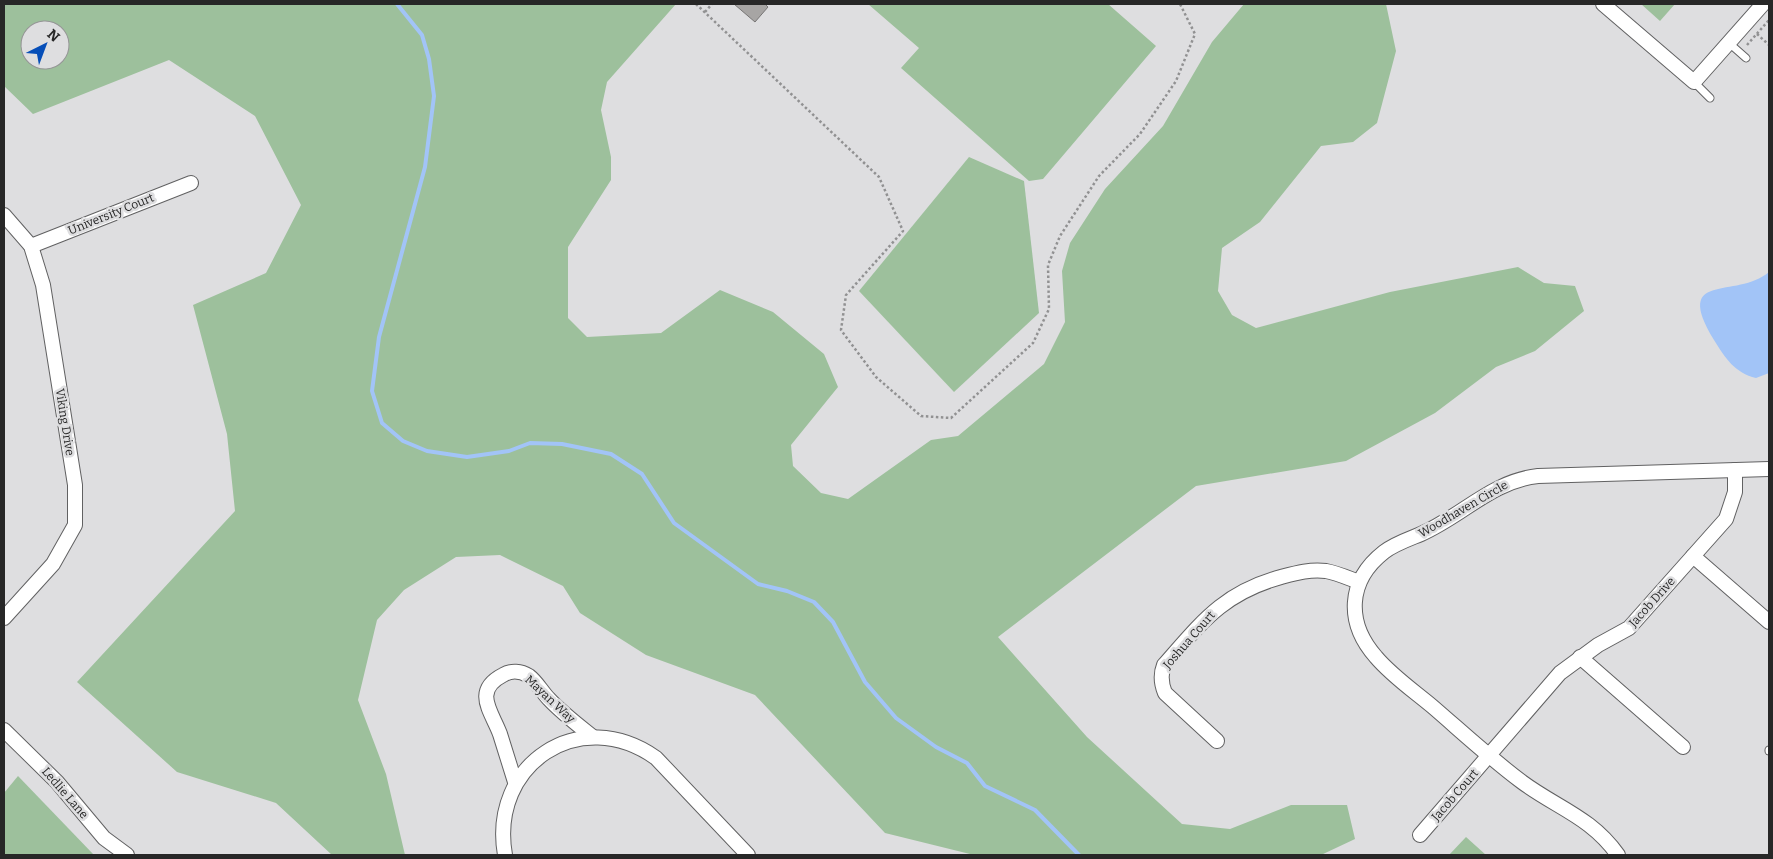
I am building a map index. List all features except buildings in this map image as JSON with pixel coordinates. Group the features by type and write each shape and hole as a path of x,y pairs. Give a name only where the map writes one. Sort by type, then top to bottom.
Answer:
{"street":[{"path":"1603,4 1694,82 1763,4"},
{"name":"University Court","path":"31,246 192,183"},
{"name":"Viking Drive","path":"4,215 31,246 42,285 75,485 75,525 53,564 4,618"},
{"name":"Woodhaven Circle","path":"1618,855 1594,828 1570,810 1524,783 1385,666 1368,646 1356,625 1355,594 1359,582 1366,570 1384,551 1448,519 1510,481 1538,476 1769,469"},
{"name":"Jacob Drive","path":"1490,756 1560,673 1580,657 1629,628 1726,518 1734,492 1735,470"},
{"path":"1693,556 1769,622"},
{"name":"Joshua Court","path":"1217,741 1164,693 1161,678 1164,664 1206,617 1223,602 1238,593 1269,580 1298,572 1326,571 1359,582"},
{"path":"1580,657 1683,747"},
{"name":"Mayan Way","path":"515,782 499,732 488,712 486,702 486,694 496,678 506,673 526,674 558,708 593,737"},
{"name":"Ledlie Lane","path":"4,730 56,782 104,838 128,855"},
{"name":"Mayan Way","path":"505,855 503,824 515,782 532,763 547,752 567,742 593,737 627,742 642,748 656,758 748,855"},
{"name":"Jacob Court","path":"1420,835 1490,756"}],"lane":[{"path":"1729,43 1743,55"},
{"path":"1694,82 1710,98"}],"path":[{"path":"696,4 879,177 904,231 846,295 841,330 876,377 921,416 951,418 1033,343 1049,309 1048,265 1060,236 1099,176 1140,134 1179,73 1196,34 1180,4"},
{"path":"705,12 712,4"},
{"path":"1743,55 1769,20"},
{"path":"1757,34 1769,45"}],"green space":[{"path":"4,4 676,4 607,82 601,110 611,157 611,180 568,247 568,318 587,337 661,333 720,290 773,312 824,354 838,387 791,445 793,466 821,493 848,499 931,440 958,436 1044,364 1065,322 1062,271 1070,243 1105,189 1163,126 1212,42 1244,4 1386,4 1396,51 1377,123 1353,142 1321,146 1260,222 1222,248 1218,291 1232,315 1256,328 1390,292 1518,267 1544,283 1575,286 1584,311 1535,351 1496,367 1435,413 1346,461 1196,486 998,637 1087,737 1182,824 1230,829 1291,805 1347,805 1355,839 1321,855 974,855 885,833 755,695 646,655 580,613 563,586 500,555 456,557 404,590 377,620 358,700 386,774 405,855 332,855 276,803 177,772 77,682 235,511 227,434 193,305 266,273 301,205 255,116 169,60 33,114 4,86"},
{"path":"868,4 1108,4 1156,46 1043,179 1029,181 901,68 919,48"},
{"path":"1641,4 1675,4 1660,21"},
{"path":"969,157 1024,181 1039,313 954,392 859,291"},
{"path":"18,776 94,855 4,855 4,793"},
{"path":"1466,837 1486,855 1449,855"}],"water":[{"path":"1769,272 1769,373 1756,378 1736,369 1727,359 1714,340 1703,318 1700,304 1704,295 1713,290 1741,285"}],"waterway":[{"path":"397,4 422,35 429,59 434,96 425,167 379,337 372,391 382,423 403,441 427,451 467,457 509,451 530,443 562,444 611,454 642,474 674,523 758,584 787,591 814,602 833,622 865,682 896,718 936,747 967,763 985,786 1035,810 1079,855"}]}
